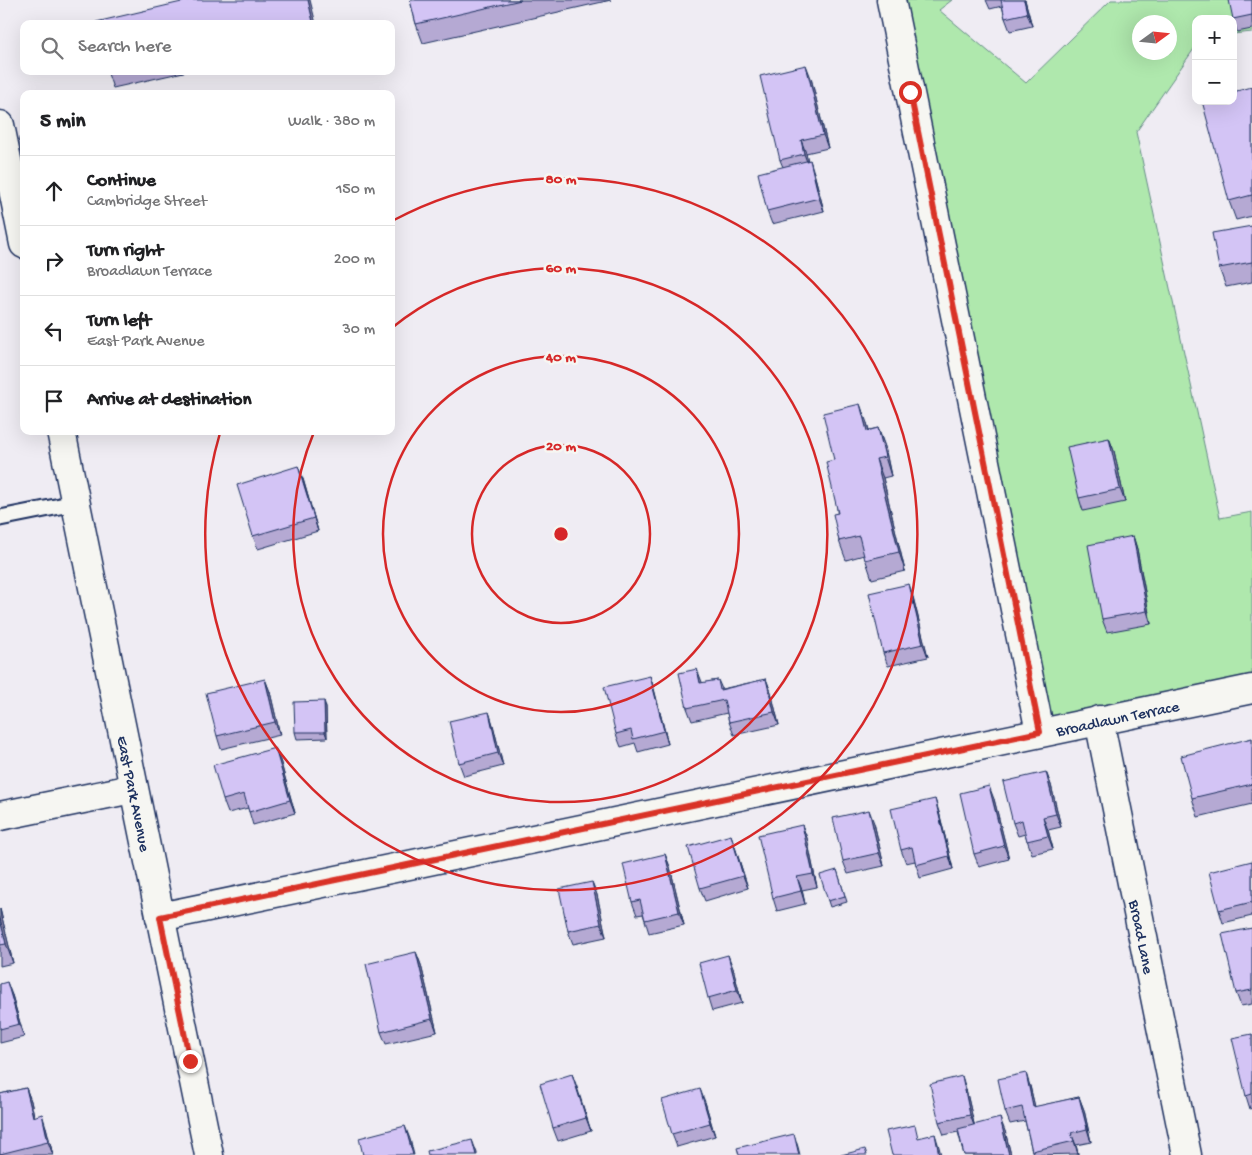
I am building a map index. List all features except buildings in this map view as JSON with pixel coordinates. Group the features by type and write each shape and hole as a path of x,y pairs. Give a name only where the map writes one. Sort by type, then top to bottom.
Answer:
{"street":[{"path":"891,0 1040,732"},
{"path":"0,125 20,224"},
{"name":"East Park Avenue","path":"62,435 132,789 209,1155"},
{"name":"Broadlawn Terrace","path":"160,917 1252,689"},
{"name":"Broad Lane","path":"1099,720 1187,1155"},
{"path":"0,816 132,789"}],"lane":[{"path":"0,518 75,503"}],"green space":[{"path":"894,0 952,0 939,10 1026,83 1111,0 1252,0 1252,32 1237,34 1237,15 1192,15 1192,52 1136,132 1220,518 1252,512 1252,697 1046,741"}],"route":[{"path":"190,1061 160,917 1040,732 910,92"}]}
